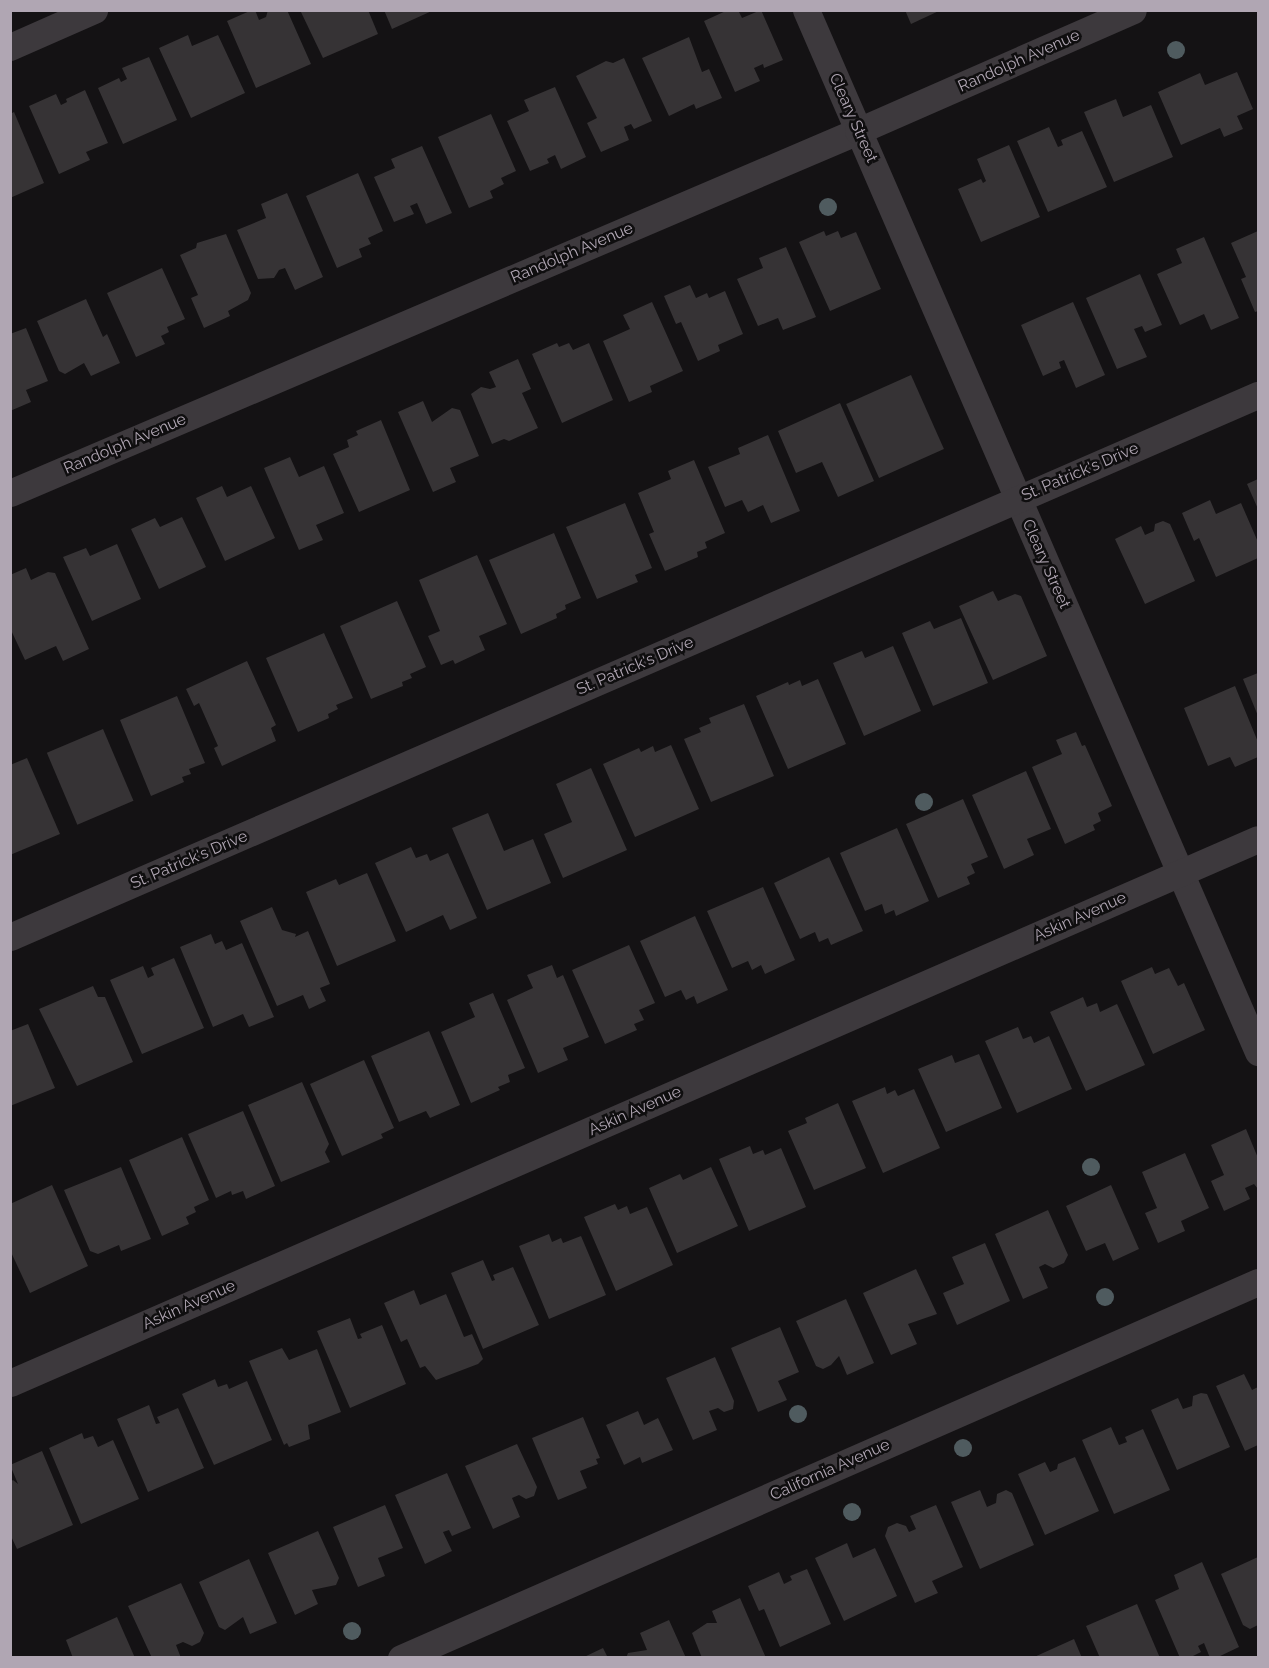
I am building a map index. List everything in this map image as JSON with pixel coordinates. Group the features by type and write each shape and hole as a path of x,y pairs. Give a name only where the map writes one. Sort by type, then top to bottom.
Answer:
{"street":[{"path":"10,47 94,10"},
{"name":"Cleary Street","path":"806,10 1258,1052"},
{"name":"Randolph Avenue","path":"10,493 858,131 1133,10"},
{"name":"St. Patrick's Drive","path":"10,937 1258,395"},
{"name":"Askin Avenue","path":"10,1383 1258,839"},
{"name":"California Avenue","path":"401,1658 1258,1282"}],"building":[{"path":"255,10 259,20 266,17 268,10 287,10 311,64 256,88 227,21"},
{"path":"300,10 368,10 378,34 323,58"},
{"path":"384,10 434,10 392,29"},
{"path":"728,10 738,10 742,18 761,10 783,60 764,68 763,64 754,68 760,81 735,92 704,21"},
{"path":"905,10 941,10 911,24"},
{"path":"188,35 192,46 218,35 245,93 191,118 159,48"},
{"path":"689,37 702,72 709,69 722,98 696,109 694,104 669,116 642,58"},
{"path":"149,57 177,120 123,144 98,88 119,78 121,82 127,79 122,68"},
{"path":"624,58 652,121 634,129 631,124 624,127 629,140 601,152 587,123 597,118 576,76 606,61 613,63"},
{"path":"1237,72 1253,109 1237,116 1243,129 1224,137 1220,128 1181,145 1158,92 1200,73 1205,85"},
{"path":"555,87 586,157 561,169 555,155 547,159 549,163 530,171 507,121 529,111 524,100"},
{"path":"85,90 108,143 86,152 90,160 59,174 29,106 56,94 61,105 67,102 66,99"},
{"path":"1116,99 1123,117 1151,105 1173,157 1114,182 1084,112"},
{"path":"14,112 44,183 10,198 10,114"},
{"path":"491,114 516,171 501,178 504,184 490,191 493,198 469,208 438,137"},
{"path":"1049,127 1058,147 1063,145 1061,140 1082,131 1107,187 1048,212 1017,141"},
{"path":"1009,145 1040,217 981,242 958,189 981,179 983,183 986,181 977,159"},
{"path":"422,146 452,213 426,224 417,203 410,206 414,214 394,222 374,177 395,168 391,159"},
{"path":"358,173 383,231 368,238 371,244 359,249 362,257 337,268 306,196"},
{"path":"287,193 323,277 295,290 285,268 279,270 274,278 258,279 237,230 266,218 261,204"},
{"path":"824,231 826,236 838,231 841,238 856,232 881,289 830,311 799,242"},
{"path":"1258,231 1258,311 1255,312 1241,279 1246,277 1231,243"},
{"path":"226,234 251,293 248,300 228,311 230,316 204,328 191,298 198,295 180,255 196,248 197,243"},
{"path":"1204,237 1239,318 1211,330 1204,314 1180,325 1157,274 1182,263 1176,249"},
{"path":"786,247 816,317 783,330 778,318 758,326 737,279 763,268 759,258"},
{"path":"162,268 185,319 167,327 169,332 161,336 165,344 136,357 107,293"},
{"path":"1140,274 1162,325 1145,332 1142,326 1134,329 1147,357 1117,369 1086,298"},
{"path":"690,285 696,298 707,293 709,298 725,291 743,334 718,345 720,351 698,361 681,322 676,324 664,296"},
{"path":"86,299 103,337 107,334 120,363 91,376 84,363 65,374 59,371 37,321"},
{"path":"652,302 683,371 650,386 652,392 629,402 603,341 630,329 623,315"},
{"path":"1073,302 1105,375 1076,388 1064,360 1059,362 1061,368 1043,376 1021,325"},
{"path":"26,328 48,381 26,390 31,402 10,411 10,334"},
{"path":"557,343 559,347 569,343 573,350 589,343 613,400 562,423 532,354"},
{"path":"518,359 531,389 522,393 538,428 509,441 504,439 492,444 471,394 481,387 490,389 496,387 489,372"},
{"path":"911,375 944,449 879,478 846,404"},
{"path":"423,401 432,422 452,408 460,410 479,456 450,468 456,482 433,492 398,412"},
{"path":"840,403 874,481 838,497 822,462 796,473 778,431"},
{"path":"381,420 410,490 359,512 333,454 349,447 347,440 358,435 356,431"},
{"path":"768,435 800,511 771,523 763,505 748,512 742,500 725,507 708,467 740,454 738,448"},
{"path":"290,457 299,477 324,466 344,513 316,525 323,540 299,550 264,468"},
{"path":"694,460 725,533 705,542 707,548 697,552 698,557 665,571 649,534 654,532 638,493 671,479 668,471"},
{"path":"1258,479 1258,509 1247,484"},
{"path":"222,486 227,497 251,486 275,538 225,561 196,498"},
{"path":"1210,500 1216,514 1241,503 1258,542 1258,558 1216,577 1199,538 1194,541 1182,513"},
{"path":"625,503 652,568 635,575 638,582 597,599 566,527"},
{"path":"182,517 206,567 159,589 131,529 155,518 160,527"},
{"path":"1163,521 1170,524 1195,581 1145,604 1115,539 1141,526 1145,535 1154,531 1155,524"},
{"path":"554,533 581,598 565,605 566,609 556,614 557,618 521,634 489,560"},
{"path":"117,544 141,599 92,621 63,557 86,548 90,556"},
{"path":"477,555 507,624 479,636 485,650 455,664 453,660 441,665 428,636 440,631 419,580"},
{"path":"26,568 31,580 48,572 55,573 89,649 63,661 56,646 25,660 10,628 10,575"},
{"path":"993,591 998,601 1015,594 1021,596 1047,656 993,680 959,606"},
{"path":"397,601 426,667 410,674 412,678 402,682 403,686 371,699 340,626"},
{"path":"961,618 988,683 933,706 902,633 930,621 934,629"},
{"path":"324,633 353,698 336,705 338,709 328,714 329,718 298,732 266,658"},
{"path":"893,646 921,711 864,736 833,663 862,651 865,658"},
{"path":"247,661 276,725 271,728 276,741 222,766 214,748 218,746 199,703 194,706 186,689"},
{"path":"1258,673 1258,716 1243,679"},
{"path":"818,679 846,744 788,769 756,696 788,682 789,685 800,680 802,686"},
{"path":"1235,686 1258,742 1258,757 1235,767 1230,757 1208,766 1184,708"},
{"path":"177,696 205,763 189,769 191,774 182,777 184,782 151,796 120,720"},
{"path":"744,704 774,776 711,802 684,739 701,732 699,728 711,723 709,718"},
{"path":"103,729 133,801 77,825 47,753"},
{"path":"1076,732 1082,746 1085,745 1112,806 1098,813 1101,821 1093,825 1095,830 1065,844 1032,767 1062,754 1056,740"},
{"path":"671,745 699,809 635,837 603,764 639,748 641,752 653,746 655,752"},
{"path":"27,758 60,834 10,855 10,765"},
{"path":"591,768 627,850 563,878 544,834 572,822 556,784"},
{"path":"1026,771 1051,829 1027,839 1034,855 1004,869 972,795"},
{"path":"963,799 988,857 971,864 975,873 967,877 970,884 938,898 906,824"},
{"path":"488,813 504,851 533,839 551,883 487,910 452,828"},
{"path":"897,828 929,901 896,916 894,910 885,914 882,904 865,911 840,853"},
{"path":"411,847 416,858 427,854 430,861 448,853 477,918 450,930 443,915 406,932 375,863"},
{"path":"829,857 863,931 831,945 828,938 819,942 815,932 800,939 774,883"},
{"path":"367,873 396,941 337,966 306,892 336,879 339,885"},
{"path":"763,887 795,960 765,974 761,965 752,970 748,961 732,968 707,911"},
{"path":"272,907 282,930 296,934 295,937 308,931 330,984 320,988 326,1001 309,1009 303,995 277,1006 240,921"},
{"path":"695,916 728,990 697,1004 694,996 686,1000 681,990 665,997 640,941"},
{"path":"211,934 215,944 222,941 226,950 242,943 274,1017 249,1027 243,1014 213,1027 180,947"},
{"path":"629,945 655,1003 639,1010 644,1020 634,1024 637,1030 605,1044 572,970"},
{"path":"174,958 204,1028 142,1054 110,980 143,966 148,978 154,975 151,968"},
{"path":"552,965 557,978 563,975 589,1037 563,1048 568,1060 538,1073 507,1000 533,988 527,975"},
{"path":"1152,967 1155,974 1169,968 1178,986 1184,983 1205,1030 1153,1054 1121,981"},
{"path":"93,986 98,997 105,997 133,1062 77,1086 39,1009"},
{"path":"493,993 525,1068 508,1075 510,1082 498,1087 500,1090 471,1103 441,1032 475,1017 469,1003"},
{"path":"1083,997 1087,1007 1097,1003 1100,1012 1117,1004 1145,1065 1086,1091 1050,1012"},
{"path":"28,1024 55,1088 10,1106 10,1031"},
{"path":"1018,1027 1023,1039 1031,1036 1034,1043 1049,1036 1072,1089 1017,1113 985,1041"},
{"path":"429,1031 460,1105 430,1118 426,1111 399,1122 371,1056"},
{"path":"979,1054 1002,1108 946,1132 918,1069 952,1055 955,1063"},
{"path":"364,1060 394,1128 381,1134 383,1138 342,1156 310,1084"},
{"path":"302,1082 329,1144 325,1152 330,1162 281,1182 248,1105"},
{"path":"885,1087 887,1094 895,1090 898,1096 914,1089 940,1148 883,1173 852,1101"},
{"path":"838,1103 866,1168 814,1190 788,1131 807,1123 805,1118"},
{"path":"243,1111 275,1186 246,1199 243,1191 232,1195 231,1191 216,1198 188,1134"},
{"path":"1246,1129 1258,1158 1258,1189 1254,1184 1245,1188 1250,1199 1224,1211 1211,1181 1224,1175 1211,1145"},
{"path":"182,1137 209,1200 194,1207 196,1212 186,1217 189,1224 162,1236 129,1160"},
{"path":"750,1146 753,1154 763,1150 765,1155 781,1148 806,1207 749,1231 719,1159"},
{"path":"1185,1153 1209,1208 1181,1221 1185,1231 1158,1243 1145,1213 1157,1208 1142,1172"},
{"path":"121,1167 151,1239 121,1251 119,1245 98,1254 90,1251 64,1190"},
{"path":"711,1167 738,1226 677,1253 649,1188 680,1174 683,1180"},
{"path":"52,1185 88,1266 30,1293 10,1250 10,1204"},
{"path":"1111,1185 1139,1249 1113,1261 1105,1243 1086,1251 1066,1206"},
{"path":"615,1204 618,1210 627,1206 630,1214 647,1207 673,1265 616,1291 584,1217"},
{"path":"1048,1210 1068,1255 1064,1263 1053,1268 1045,1264 1039,1267 1048,1288 1023,1299 995,1234"},
{"path":"549,1234 552,1242 561,1238 563,1243 581,1236 606,1295 549,1319 519,1246"},
{"path":"985,1243 1010,1301 957,1325 943,1293 964,1284 952,1257"},
{"path":"483,1260 492,1281 495,1280 493,1275 513,1267 539,1325 483,1349 451,1273"},
{"path":"916,1269 937,1314 908,1324 917,1344 891,1355 863,1293"},
{"path":"414,1290 420,1305 446,1294 464,1337 472,1334 483,1359 478,1364 436,1380 425,1366 420,1368 407,1339 401,1342 384,1303"},
{"path":"846,1299 874,1363 847,1375 839,1356 831,1365 823,1369 816,1366 796,1321"},
{"path":"350,1318 358,1339 362,1338 360,1334 382,1325 406,1384 350,1408 317,1331"},
{"path":"780,1327 799,1372 778,1381 787,1400 758,1412 731,1348"},
{"path":"282,1348 289,1360 317,1349 341,1412 308,1425 310,1439 289,1447 287,1443 284,1445 249,1361"},
{"path":"715,1357 734,1401 733,1409 724,1412 718,1408 709,1411 717,1430 693,1440 666,1378"},
{"path":"1244,1374 1252,1390 1258,1387 1258,1445 1245,1451 1216,1386"},
{"path":"215,1379 218,1387 227,1384 229,1389 247,1381 272,1440 214,1465 182,1394"},
{"path":"1201,1393 1207,1394 1230,1447 1177,1470 1151,1410 1178,1398 1183,1409 1192,1406 1193,1396"},
{"path":"149,1405 156,1424 160,1423 157,1417 178,1408 204,1468 148,1492 117,1419"},
{"path":"638,1411 644,1425 658,1418 673,1450 642,1463 640,1457 624,1465 606,1425"},
{"path":"583,1417 600,1458 596,1459 598,1464 580,1471 587,1488 558,1500 532,1438"},
{"path":"1111,1427 1119,1445 1127,1442 1125,1437 1143,1429 1170,1490 1114,1514 1082,1440"},
{"path":"82,1433 84,1439 93,1436 98,1447 113,1440 139,1499 81,1524 49,1448"},
{"path":"517,1444 537,1487 534,1496 526,1499 519,1495 512,1498 520,1517 493,1529 465,1466"},
{"path":"42,1451 73,1525 17,1549 10,1534 10,1482 13,1480 18,1484 10,1465"},
{"path":"1075,1457 1099,1511 1045,1535 1018,1474 1045,1462 1050,1472 1057,1469 1058,1464"},
{"path":"447,1473 471,1528 452,1536 449,1530 443,1532 452,1551 425,1564 395,1495"},
{"path":"980,1490 987,1507 996,1503 997,1494 1006,1490 1012,1493 1034,1545 980,1569 951,1502"},
{"path":"385,1505 403,1548 378,1558 385,1576 358,1587 333,1527"},
{"path":"936,1505 963,1567 932,1581 938,1593 915,1603 885,1536 888,1527 897,1523 906,1526 909,1532 916,1529 910,1516"},
{"path":"318,1531 339,1578 336,1585 312,1590 318,1604 295,1615 268,1553"},
{"path":"847,1543 853,1558 875,1548 897,1596 844,1621 815,1558"},
{"path":"1258,1557 1258,1625 1250,1629 1243,1625 1221,1574"},
{"path":"249,1559 277,1623 250,1634 243,1617 225,1630 219,1627 199,1582"},
{"path":"1202,1562 1239,1647 1216,1658 1210,1658 1204,1643 1198,1646 1201,1652 1189,1658 1180,1658 1155,1600 1179,1589 1174,1575"},
{"path":"807,1569 831,1624 780,1647 764,1609 759,1611 748,1586 779,1572 784,1584 792,1580 790,1576"},
{"path":"181,1583 204,1633 200,1642 192,1646 183,1642 176,1645 181,1658 152,1658 128,1606"},
{"path":"740,1598 766,1658 702,1658 692,1633 707,1623 717,1623 712,1611"},
{"path":"1137,1604 1160,1658 1100,1658 1086,1626"},
{"path":"117,1617 135,1658 73,1658 66,1640"},
{"path":"669,1620 686,1658 626,1658 628,1653 647,1650 640,1633"},
{"path":"1074,1639 1082,1658 1032,1658"},
{"path":"603,1648 608,1658 582,1658"}]}
